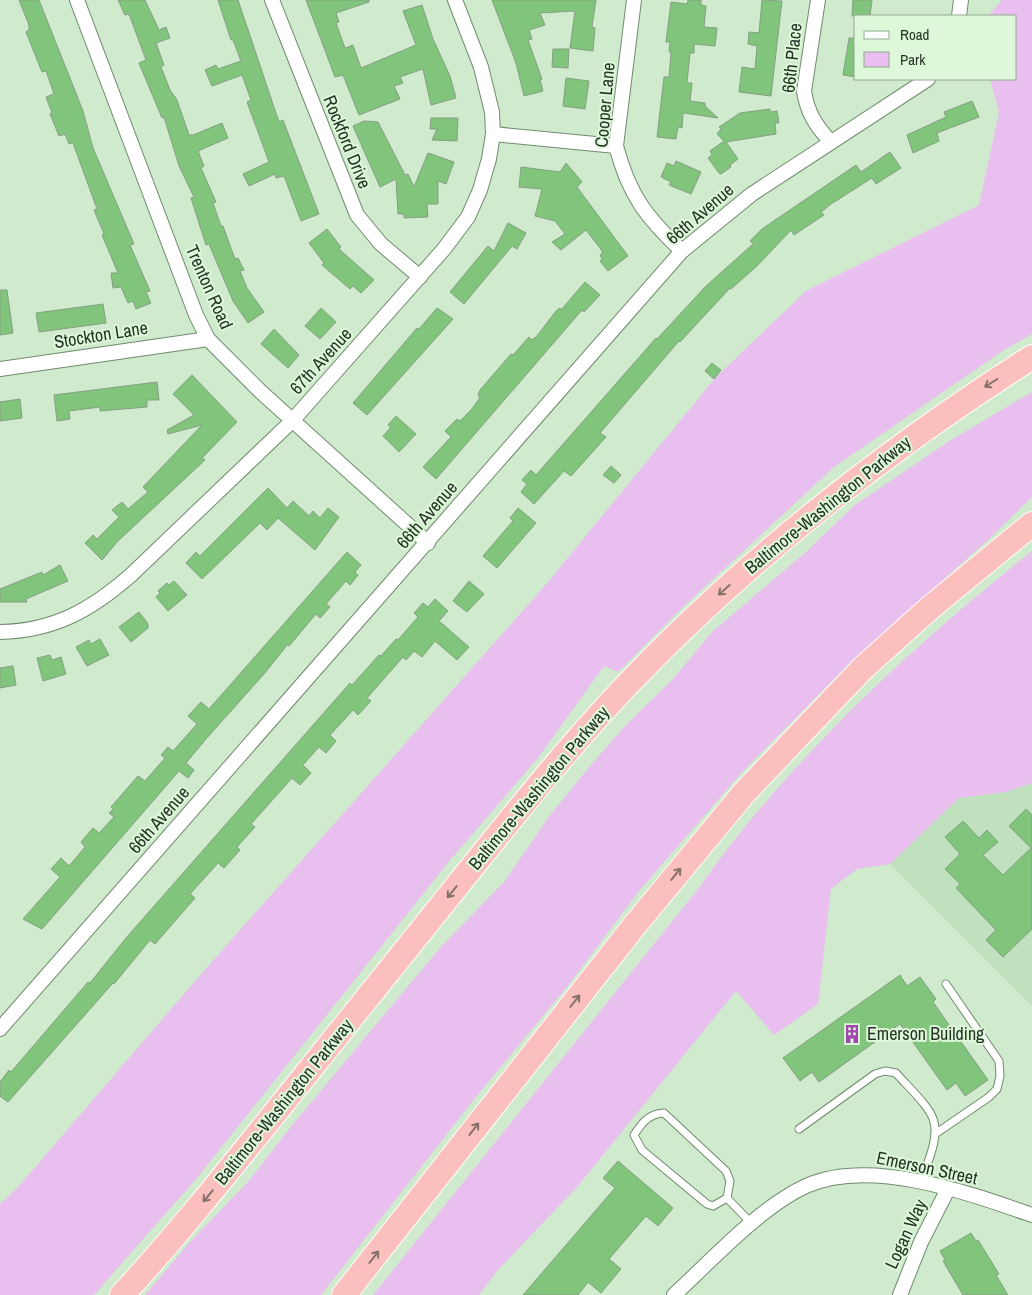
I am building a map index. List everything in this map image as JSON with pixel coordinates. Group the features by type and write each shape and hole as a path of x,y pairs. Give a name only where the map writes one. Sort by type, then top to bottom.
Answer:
{"highway":[{"name":"Baltimore-Washington Parkway","path":"122,1295 214,1188 514,815 570,748 628,684 732,583 834,496 911,438 1032,357"},
{"path":"344,1295 635,925 744,793 864,668 930,607 1032,524"}],"street":[{"name":"Trenton Road","path":"77,0 196,315 208,339 292,421 428,543"},
{"name":"Rockford Drive","path":"272,0 357,215 381,244 420,277"},
{"name":"67th Avenue","path":"0,632 17,632 51,625 78,614 106,596 138,569 292,421 420,277 468,218 480,190 489,159 493,134 489,95 481,67 455,0"},
{"name":"Cooper Lane","path":"634,0 616,146 621,166 638,204 682,251"},
{"name":"66th Place","path":"818,0 804,91 806,105 811,118 830,141"},
{"path":"959,15 961,0"},
{"name":"66th Avenue","path":"0,1029 682,251 752,194 830,141 926,80"},
{"path":"493,134 616,146"},
{"name":"Stockton Lane","path":"0,369 208,339"},
{"name":"Emerson Street","path":"674,1295 752,1224 790,1195 806,1186 832,1177 879,1175 948,1189 1032,1215"},
{"name":"Logan Way","path":"900,1295 921,1242 948,1189"}],"lane":[{"path":"935,1134 989,1097 997,1089 1000,1076 999,1061 946,984"},
{"path":"799,1129 875,1074 885,1071 896,1073 928,1110 934,1121 935,1134 920,1183"},
{"path":"655,1113 664,1113 726,1171 730,1181 727,1198 713,1206 707,1204 642,1150 634,1135 646,1119 655,1113"},
{"path":"727,1198 752,1224"}],"shaded area":[{"path":"1032,783 1032,1006 890,864 959,798 1006,792"}],"green space":[{"path":"1002,0 1032,0 1032,334 1004,350 834,467 682,608 618,672 604,666 538,758 451,859 196,1179 94,1295 0,1295 0,1204 19,1186 202,973 543,588 716,377 806,291 979,205 999,112 990,80 1017,80 1017,15 989,15"},
{"path":"1032,392 1032,497 988,540 849,664 743,771 639,891 567,987 479,1093 321,1295 145,1295 189,1243 247,1183 294,1123 440,948 504,882 551,814 590,766 626,725 673,679 712,632 806,552 855,505 951,440"},
{"path":"1032,551 1032,783 1006,792 959,798 890,864 857,869 831,889 818,1004 774,1035 736,991 577,1187 497,1271 479,1295 373,1295 698,889 733,841 771,796 811,751 896,667 986,588"}],"building":[{"path":"19,0 39,0 83,111 93,148 134,244 130,245 150,291 146,292 151,303 136,309 133,301 128,303 121,287 113,288 111,273 118,273 102,235 104,234 94,210 97,209 73,143 69,144 65,134 59,136 50,114 52,113 46,97 54,94 46,71 42,72 26,32 29,30 29,25"},
{"path":"118,0 145,0 159,30 166,27 170,38 156,43 164,65 161,67 170,90 177,100 189,135 222,123 228,138 198,151 204,166 201,168 216,202 213,203 221,226 223,226 235,259 238,258 244,270 240,271 247,288 264,312 248,323 233,301 209,244 206,245 191,198 194,197 179,166 164,117 162,118 139,63 146,60 129,14 125,15"},
{"path":"218,0 238,0 279,122 283,120 319,214 301,221 284,176 276,178 275,174 249,186 243,174 269,162 247,102 251,100 242,75 212,86 205,70 216,65 218,69 241,61 233,40 231,40"},
{"path":"306,0 369,0 369,2 336,13 339,22 336,23 345,48 353,45 361,68 416,45 403,11 422,5 433,39 450,76 456,98 431,105 423,69 400,77 403,83 394,86 400,99 359,115 343,75 335,77"},
{"path":"492,0 596,0 592,27 595,28 593,51 570,48 575,11 540,13 545,25 529,30 532,39 528,40 542,79 540,80 543,91 524,96 516,63"},
{"path":"688,0 701,0 701,5 706,6 704,27 717,28 715,46 694,44 694,53 690,53 687,83 692,83 690,101 705,103 705,106 718,118 683,113 682,128 678,127 676,139 657,137 664,77 669,77 671,52 669,52 670,42 666,42 671,2 687,4"},
{"path":"762,0 782,1 771,96 739,92 742,67 755,69 757,46 748,44 749,32 759,33"},
{"path":"853,0 872,0 870,15 852,16"},
{"path":"849,38 854,38 854,77 843,75"},
{"path":"553,49 569,49 568,68 552,67"},
{"path":"566,78 589,81 585,109 563,106"},
{"path":"972,101 979,117 937,133 939,141 913,153 907,135 946,117 944,112"},
{"path":"770,109 770,112 777,111 779,123 775,123 776,134 726,142 738,159 730,165 731,167 721,174 719,173 708,158 712,155 710,151 724,141 717,134 721,129 719,127 740,113"},
{"path":"431,118 458,118 457,141 432,140 437,129 430,129"},
{"path":"364,121 378,122 405,175 408,174 414,187 428,153 454,162 446,184 438,181 438,204 427,204 428,217 404,218 404,214 398,214 396,179 380,187 353,126"},
{"path":"890,152 901,168 876,184 872,178 831,204 821,212 824,215 794,235 791,230 757,266 730,288 679,341 600,433 606,437 571,476 564,471 534,504 521,492 527,484 522,480 531,470 536,475 656,338 706,286 753,244 750,241 762,229 856,165 861,172"},
{"path":"676,161 701,172 691,194 669,185 671,182 661,177 667,163 674,166"},
{"path":"566,163 582,182 577,187 628,256 608,271 600,261 602,259 600,255 603,253 586,230 561,250 552,242 565,234 555,221 535,216 542,189 519,187 521,167 560,172"},
{"path":"508,223 526,233 517,249 512,246 464,304 450,292 488,246 494,251"},
{"path":"327,229 341,247 339,249 374,280 361,293 353,286 350,289 322,265 324,263 309,243"},
{"path":"585,282 600,295 584,312 582,310 436,479 423,467 451,437 445,431 457,419 460,421 471,410 480,398 478,395 480,390 511,354 513,355 529,337 532,340 537,336 556,311 560,308 561,310"},
{"path":"0,290 7,290 13,333 0,335"},
{"path":"103,304 106,323 39,332 36,313"},
{"path":"321,308 336,322 320,339 305,326"},
{"path":"437,308 453,319 367,415 353,403 417,328 419,329"},
{"path":"274,329 299,355 288,368 261,344"},
{"path":"712,363 721,370 714,379 705,371"},
{"path":"192,375 237,422 202,458 205,460 118,541 102,560 85,543 93,535 97,539 119,517 112,510 122,502 128,509 148,492 143,487 202,425 168,434 167,430 194,415 173,394"},
{"path":"157,382 159,400 147,400 147,407 100,411 100,407 69,411 70,419 57,421 54,395"},
{"path":"20,399 22,418 0,421 0,402"},
{"path":"396,416 416,434 399,452 383,436 391,427 388,425"},
{"path":"611,466 621,475 614,483 603,475"},
{"path":"268,488 287,508 293,501 309,516 313,511 320,518 328,508 339,517 315,550 278,518 267,530 260,523 202,579 186,563 196,552 200,556"},
{"path":"518,508 536,523 497,568 483,556 513,521 510,518"},
{"path":"347,552 361,565 355,572 358,575 350,585 346,581 326,604 330,607 320,618 316,614 206,739 186,763 194,770 188,778 179,771 42,929 23,919 60,877 51,869 61,858 69,866 85,847 81,842 93,828 99,833 114,817 109,813 113,809 111,807 138,776 145,781 165,758 161,755 168,747 173,751 197,724 188,716 201,702 209,709"},
{"path":"60,565 68,581 26,599 27,602 0,602 0,589 42,572 43,575"},
{"path":"174,581 187,595 168,611 156,597 160,593 158,591 167,583 169,585"},
{"path":"469,581 484,594 467,612 453,601"},
{"path":"435,599 448,611 439,621 469,647 457,660 435,641 422,657 414,651 406,660 403,657 367,698 371,701 358,715 353,710 330,735 336,741 326,753 319,747 303,765 311,773 300,785 292,778 251,824 255,827 237,847 240,850 224,868 218,863 190,894 195,898 155,944 150,940 114,984 8,1102 0,1096 0,1082 9,1070 11,1072 88,982 90,983 126,938 350,683 352,685 379,655 381,656 396,639 398,640 418,617 414,613 423,603 428,607"},
{"path":"139,612 148,624 148,628 131,642 119,627"},
{"path":"100,639 109,655 87,666 76,647 89,640 91,644"},
{"path":"50,655 52,660 61,657 66,674 43,681 37,658"},
{"path":"13,666 16,685 0,688 0,668"},
{"path":"1026,809 1032,815 1032,929 1003,957 986,940 996,930 956,888 960,884 945,869 960,854 945,837 963,821 979,838 987,830 998,842 983,855 1003,875 1031,848 1009,826"},
{"name":"Emerson Building","path":"900,975 907,986 920,977 936,999 933,1002 988,1080 965,1096 956,1083 947,1090 900,1024 819,1082 812,1072 800,1081 783,1058"},
{"path":"618,1161 673,1208 658,1226 646,1216 609,1259 621,1269 601,1293 588,1282 578,1295 523,1295 615,1188 603,1178"},
{"path":"971,1233 976,1241 978,1240 999,1274 996,1275 1008,1295 963,1295 943,1261 945,1260 940,1251"}],"place":[{"name":"Emerson Building","path":"852,1034"}]}
